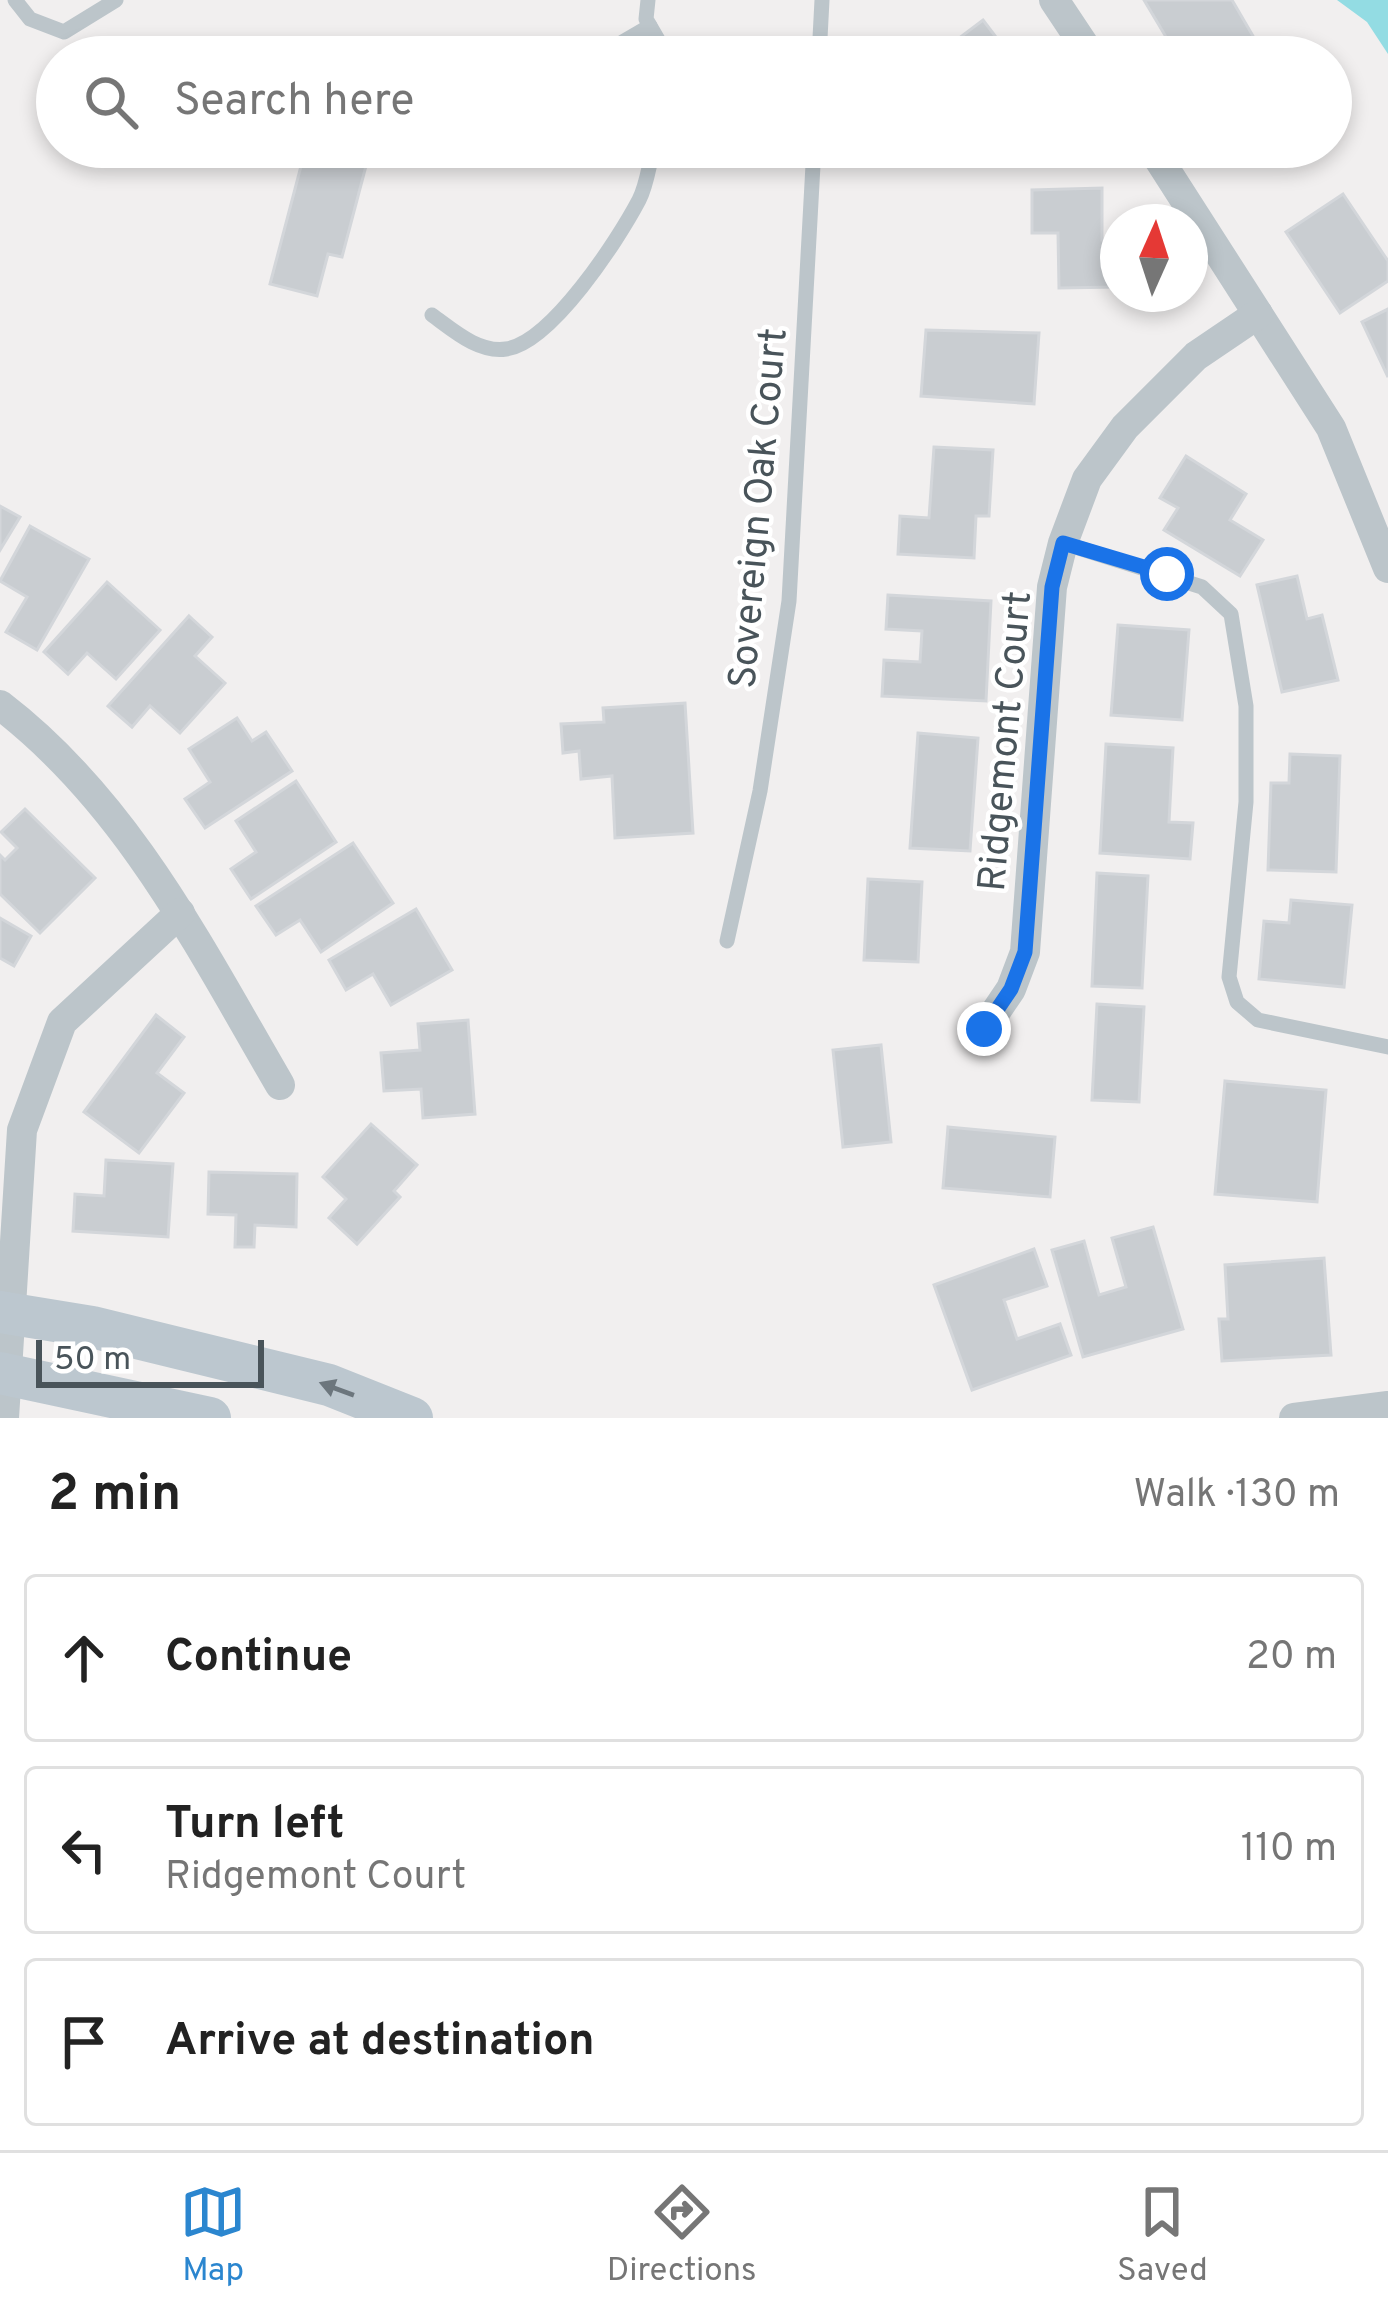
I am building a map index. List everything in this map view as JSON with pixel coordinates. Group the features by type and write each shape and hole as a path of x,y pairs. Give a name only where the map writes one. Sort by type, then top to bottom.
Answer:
{"main road":[{"path":"4,1312 328,1384 412,1418"},
{"path":"3,1373 210,1418"}],"street":[{"path":"1054,0 1078,36"},
{"path":"1164,168 1331,428 1388,568"},
{"name":"Ridgemont Court","path":"984,1029 1011,989 1025,952 1052,587 1087,479 1125,427 1196,356 1258,314"},
{"path":"0,705 78,773 179,913 280,1085"},
{"path":"4,1418 4,1312 22,1130 62,1022 179,913"},
{"path":"1294,1418 1388,1406"}],"lane":[{"path":"16,0 30,19 64,32 116,0"},
{"path":"649,0 646,20 656,36"},
{"path":"820,36 822,0"},
{"path":"633,36 650,26"},
{"path":"432,315 467,341 502,350 528,342 563,309 640,198 648,168"},
{"name":"Sovereign Oak Court","path":"727,941 760,791 789,601 813,168"},
{"path":"1063,543 1202,587 1232,614 1246,706 1246,802 1229,977 1237,1002 1258,1019 1388,1046"}],"water":[{"path":"1337,0 1388,0 1388,54 1367,22"}],"building":[{"path":"1144,0 1232,0 1253,36 1165,36"},
{"path":"983,20 995,36 962,36"},
{"path":"300,168 365,168 342,257 328,254 317,296 270,284"},
{"path":"1102,188 1100,287 1059,288 1058,233 1032,233 1032,190"},
{"path":"1343,194 1388,261 1388,281 1340,313 1286,232"},
{"path":"1388,309 1388,377 1362,322"},
{"path":"926,330 1039,333 1034,404 921,396"},
{"path":"934,447 993,450 989,516 976,516 974,558 898,554 900,516 929,518"},
{"path":"1186,456 1246,494 1230,520 1263,540 1240,576 1164,530 1178,508 1160,498"},
{"path":"0,506 20,517 0,550"},
{"path":"30,526 89,559 37,650 6,632 27,597 0,581"},
{"path":"1297,576 1307,619 1322,615 1338,680 1282,692 1257,585"},
{"path":"107,582 160,630 116,679 87,653 68,674 44,652"},
{"path":"888,595 991,601 986,701 882,696 884,660 920,662 922,631 886,629"},
{"path":"189,616 212,637 195,656 225,683 180,733 150,706 132,727 108,706"},
{"path":"1118,625 1189,630 1182,720 1111,715"},
{"path":"685,703 693,833 615,838 612,776 581,779 579,751 563,753 561,724 604,722 603,708"},
{"path":"237,718 252,741 266,732 292,771 205,828 185,799 210,782 189,749"},
{"path":"918,733 978,738 970,851 910,848"},
{"path":"1106,744 1173,748 1169,822 1193,823 1190,859 1100,853"},
{"path":"1290,754 1340,756 1336,872 1268,870 1271,783 1289,783"},
{"path":"296,781 336,842 251,899 231,869 256,852 236,821"},
{"path":"25,809 95,878 40,933 0,894 0,855 5,860 17,848 1,832"},
{"path":"353,843 393,903 321,952 300,920 276,935 256,906"},
{"path":"1097,873 1148,876 1142,988 1092,986"},
{"path":"868,879 922,882 918,962 864,960"},
{"path":"1291,900 1352,905 1344,987 1259,979 1264,921 1289,923"},
{"path":"416,909 452,970 391,1005 373,974 346,990 329,960"},
{"path":"0,918 31,936 14,966 0,958"},
{"path":"1097,1004 1144,1007 1139,1102 1092,1100"},
{"path":"156,1015 184,1037 157,1073 184,1093 139,1153 84,1112"},
{"path":"468,1020 475,1114 423,1118 421,1089 384,1091 381,1053 420,1050 418,1024"},
{"path":"881,1045 891,1142 843,1147 833,1050"},
{"path":"1225,1081 1326,1090 1317,1202 1215,1194"},
{"path":"371,1124 417,1165 394,1191 400,1197 357,1244 329,1218 346,1199 323,1177"},
{"path":"948,1127 1055,1137 1050,1197 943,1188"},
{"path":"106,1160 173,1164 168,1237 73,1231 75,1194 104,1196"},
{"path":"209,1172 297,1174 296,1227 255,1225 254,1247 235,1247 236,1215 208,1214"},
{"path":"1153,1227 1183,1329 1083,1357 1052,1250 1084,1241 1099,1295 1126,1287 1112,1238"},
{"path":"1034,1249 1047,1286 1004,1300 1017,1339 1060,1324 1071,1355 972,1390 934,1285"},
{"path":"1324,1258 1331,1355 1222,1361 1219,1319 1228,1319 1225,1265"}],"route":[{"path":"984,1029 1011,989 1025,952 1052,587 1063,543 1167,574"}]}
